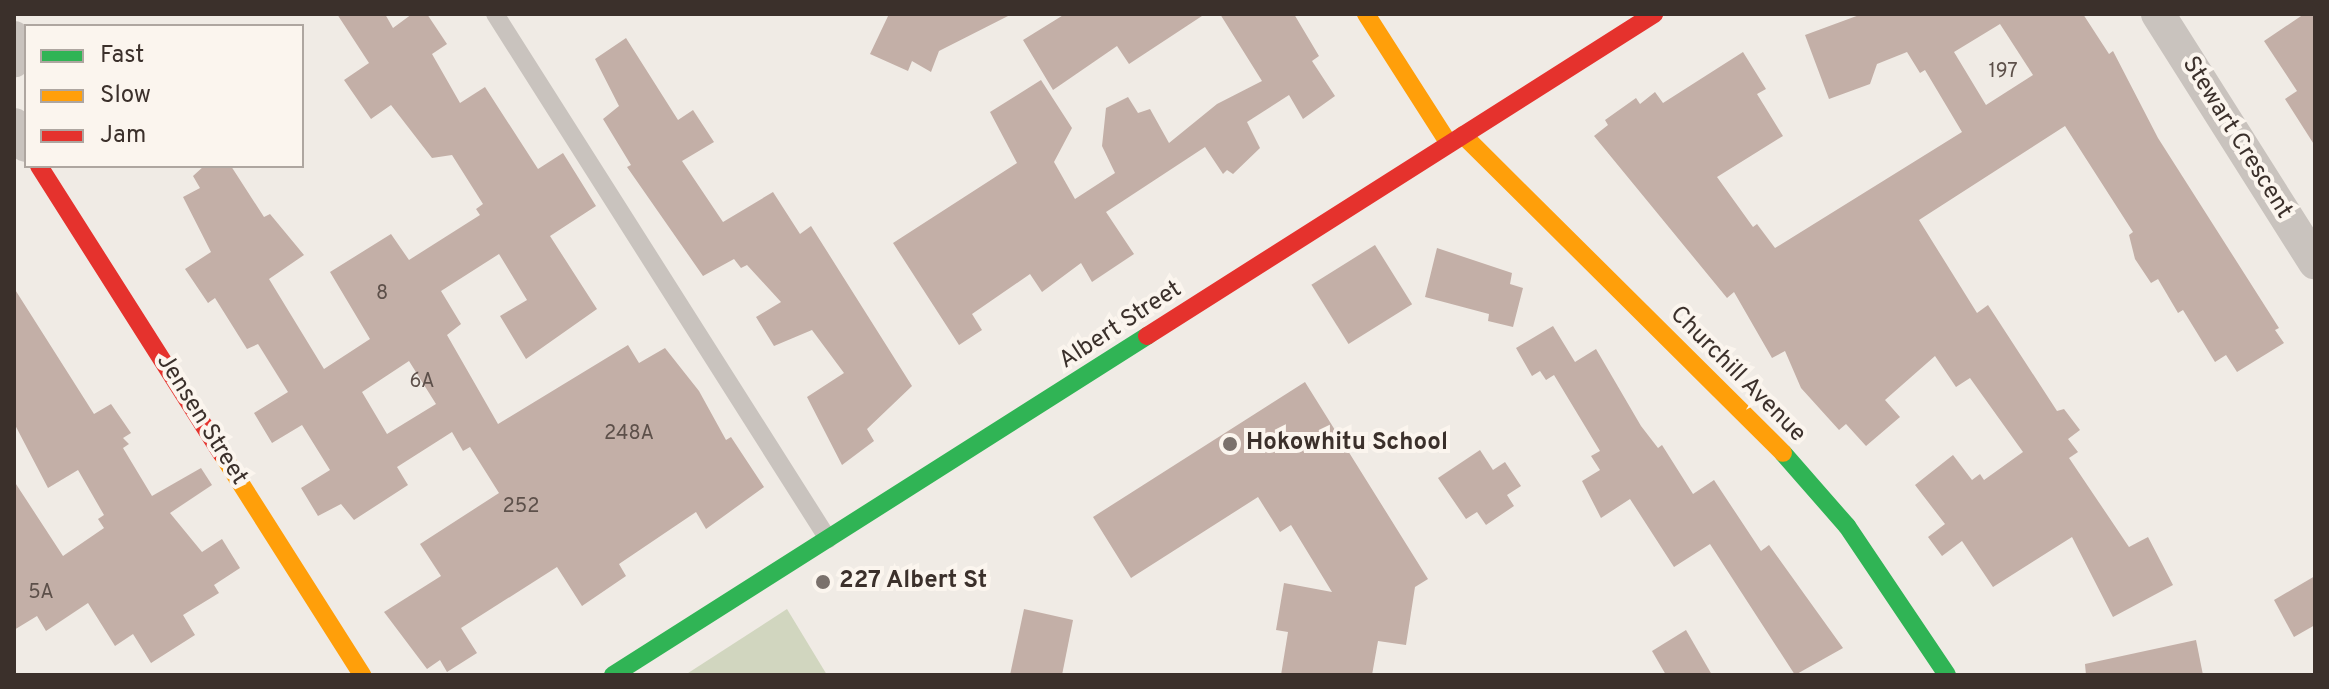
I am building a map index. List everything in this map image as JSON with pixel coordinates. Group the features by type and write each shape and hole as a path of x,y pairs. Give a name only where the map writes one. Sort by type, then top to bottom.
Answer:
{"street":[{"name":"Churchill Avenue","path":"1366,14 1456,139 1775,444 1847,526 1947,675"},
{"name":"Albert Street","path":"613,675 1654,14"},
{"name":"Stewart Crescent","path":"2158,14 2315,262"},
{"path":"14,38 14,60"},
{"name":"Jensen Street","path":"40,168 362,675"}],"lane":[{"path":"495,14 828,539"}],"green space":[{"path":"787,609 827,675 685,675"}],"building":[{"path":"337,14 385,14 393,28 412,14 427,14 447,44 432,54 460,103 485,87 538,169 563,153 596,206 550,236 597,309 526,359 500,316 527,300 499,254 441,291 461,324 447,335 498,424 628,345 639,363 665,348 699,391 726,440 731,437 764,487 706,529 696,512 619,564 626,576 582,606 557,567 461,628 477,653 447,672 440,660 427,669 384,612 441,576 420,544 499,493 470,447 463,451 452,432 397,467 408,485 354,520 341,504 318,516 301,488 330,470 302,425 272,443 254,413 288,392 258,344 247,349 215,298 208,303 185,269 211,252 183,197 200,188 193,176 202,168 232,168 264,217 270,214 304,255 269,279 324,369 370,339 330,272 391,234 409,260 480,215 476,209 483,204 452,155 432,158 391,105 371,119 344,80 369,63","holes":["409,361 436,404 387,434 362,392"]},
{"path":"889,14 1012,14 939,51 931,72 912,61 908,71 870,54"},
{"path":"1065,14 1205,14 1129,64 1117,46 1053,90 1023,40"},
{"path":"1220,14 1294,14 1319,56 1312,61 1335,96 1303,119 1289,95 1247,122 1260,148 1233,174 1227,170 1223,174 1205,147 1106,212 1134,254 1092,282 1081,263 1042,292 1030,274 972,314 982,330 959,345 893,243 1017,163 990,112 1041,80 1072,128 1054,162 1075,199 1115,173 1102,146 1106,108 1128,97 1138,113 1150,109 1169,143 1217,104 1262,81"},
{"path":"1862,14 2083,14 2109,54 2113,51 2158,138 2279,328 2275,330 2284,343 2237,372 2226,355 2215,362 2183,310 2178,313 2158,279 2151,283 2135,259 2129,235 2133,232 2065,126 1919,220 1977,313 1988,305 2057,411 2064,409 2080,430 2068,439 2078,452 2069,458 2129,547 2148,537 2173,585 2113,617 2072,537 1993,587 1962,541 1942,556 1928,537 1945,524 1915,485 1953,455 1972,480 1980,474 1984,480 2023,452 1970,378 1956,387 1935,356 1885,400 1900,417 1866,446 1846,424 1839,430 1801,388 1785,351 1772,358 1734,292 1727,298 1594,136 1608,125 1605,120 1636,98 1640,104 1655,92 1663,103 1743,52 1766,89 1757,94 1783,136 1717,177 1753,227 1757,224 1775,248 1962,132 1925,70 1920,73 1907,52 1877,64 1870,84 1829,99 1805,35","holes":["2000,24 2033,75 1986,105 1954,52"]},
{"path":"2304,14 2315,14 2315,146 2285,99 2297,91 2264,41"},
{"path":"626,38 678,120 693,110 714,142 682,161 723,222 773,192 800,234 811,226 912,386 867,429 874,441 842,465 807,397 844,373 812,330 774,346 756,317 781,302 747,265 741,268 734,259 703,276 627,167 631,165 603,119 619,106 595,59"},
{"path":"1375,245 1412,304 1348,344 1311,285"},
{"path":"1437,248 1512,273 1510,284 1523,288 1513,327 1488,321 1489,314 1425,297"},
{"path":"14,288 94,414 111,404 131,433 123,438 129,444 123,448 152,496 201,468 212,485 170,513 202,552 222,539 240,568 214,585 219,593 183,615 195,635 151,663 133,634 115,646 88,603 46,631 37,616 14,630 14,481 63,556 104,528 98,519 104,515 78,470 48,488 14,423"},
{"path":"1553,326 1575,362 1596,349 1641,426 1658,448 1662,445 1693,494 1714,480 1761,551 1769,545 1843,648 1795,675 1710,544 1674,567 1630,499 1601,518 1582,481 1600,470 1591,456 1600,451 1554,375 1546,380 1540,371 1532,376 1516,348"},
{"path":"1305,382 1428,579 1415,587 1406,645 1378,641 1372,675 1281,675 1288,632 1276,630 1284,583 1332,592 1291,525 1280,532 1258,497 1131,578 1093,517"},
{"path":"1480,450 1493,470 1505,462 1521,486 1507,495 1514,506 1486,525 1477,512 1466,519 1438,478"},
{"path":"2315,576 2315,625 2294,637 2274,600"},
{"path":"1024,609 1073,620 1062,675 1010,675"},
{"path":"1686,630 1712,675 1666,675 1652,651"},
{"path":"2196,640 2203,675 2086,675 2085,664"}],"traffic: fast":[{"path":"613,675 1147,336"},
{"path":"1783,453 1847,526 1947,675"}],"traffic: slow":[{"path":"1366,14 1449,144"},
{"path":"1463,135 1783,453"},
{"path":"222,454 362,675"}],"traffic: jam":[{"path":"1147,336 1654,14"},
{"path":"40,168 222,454"}],"place":[{"name":"Hokowhitu School","path":"1230,444"},
{"name":"227 Albert St","path":"823,582"}]}
